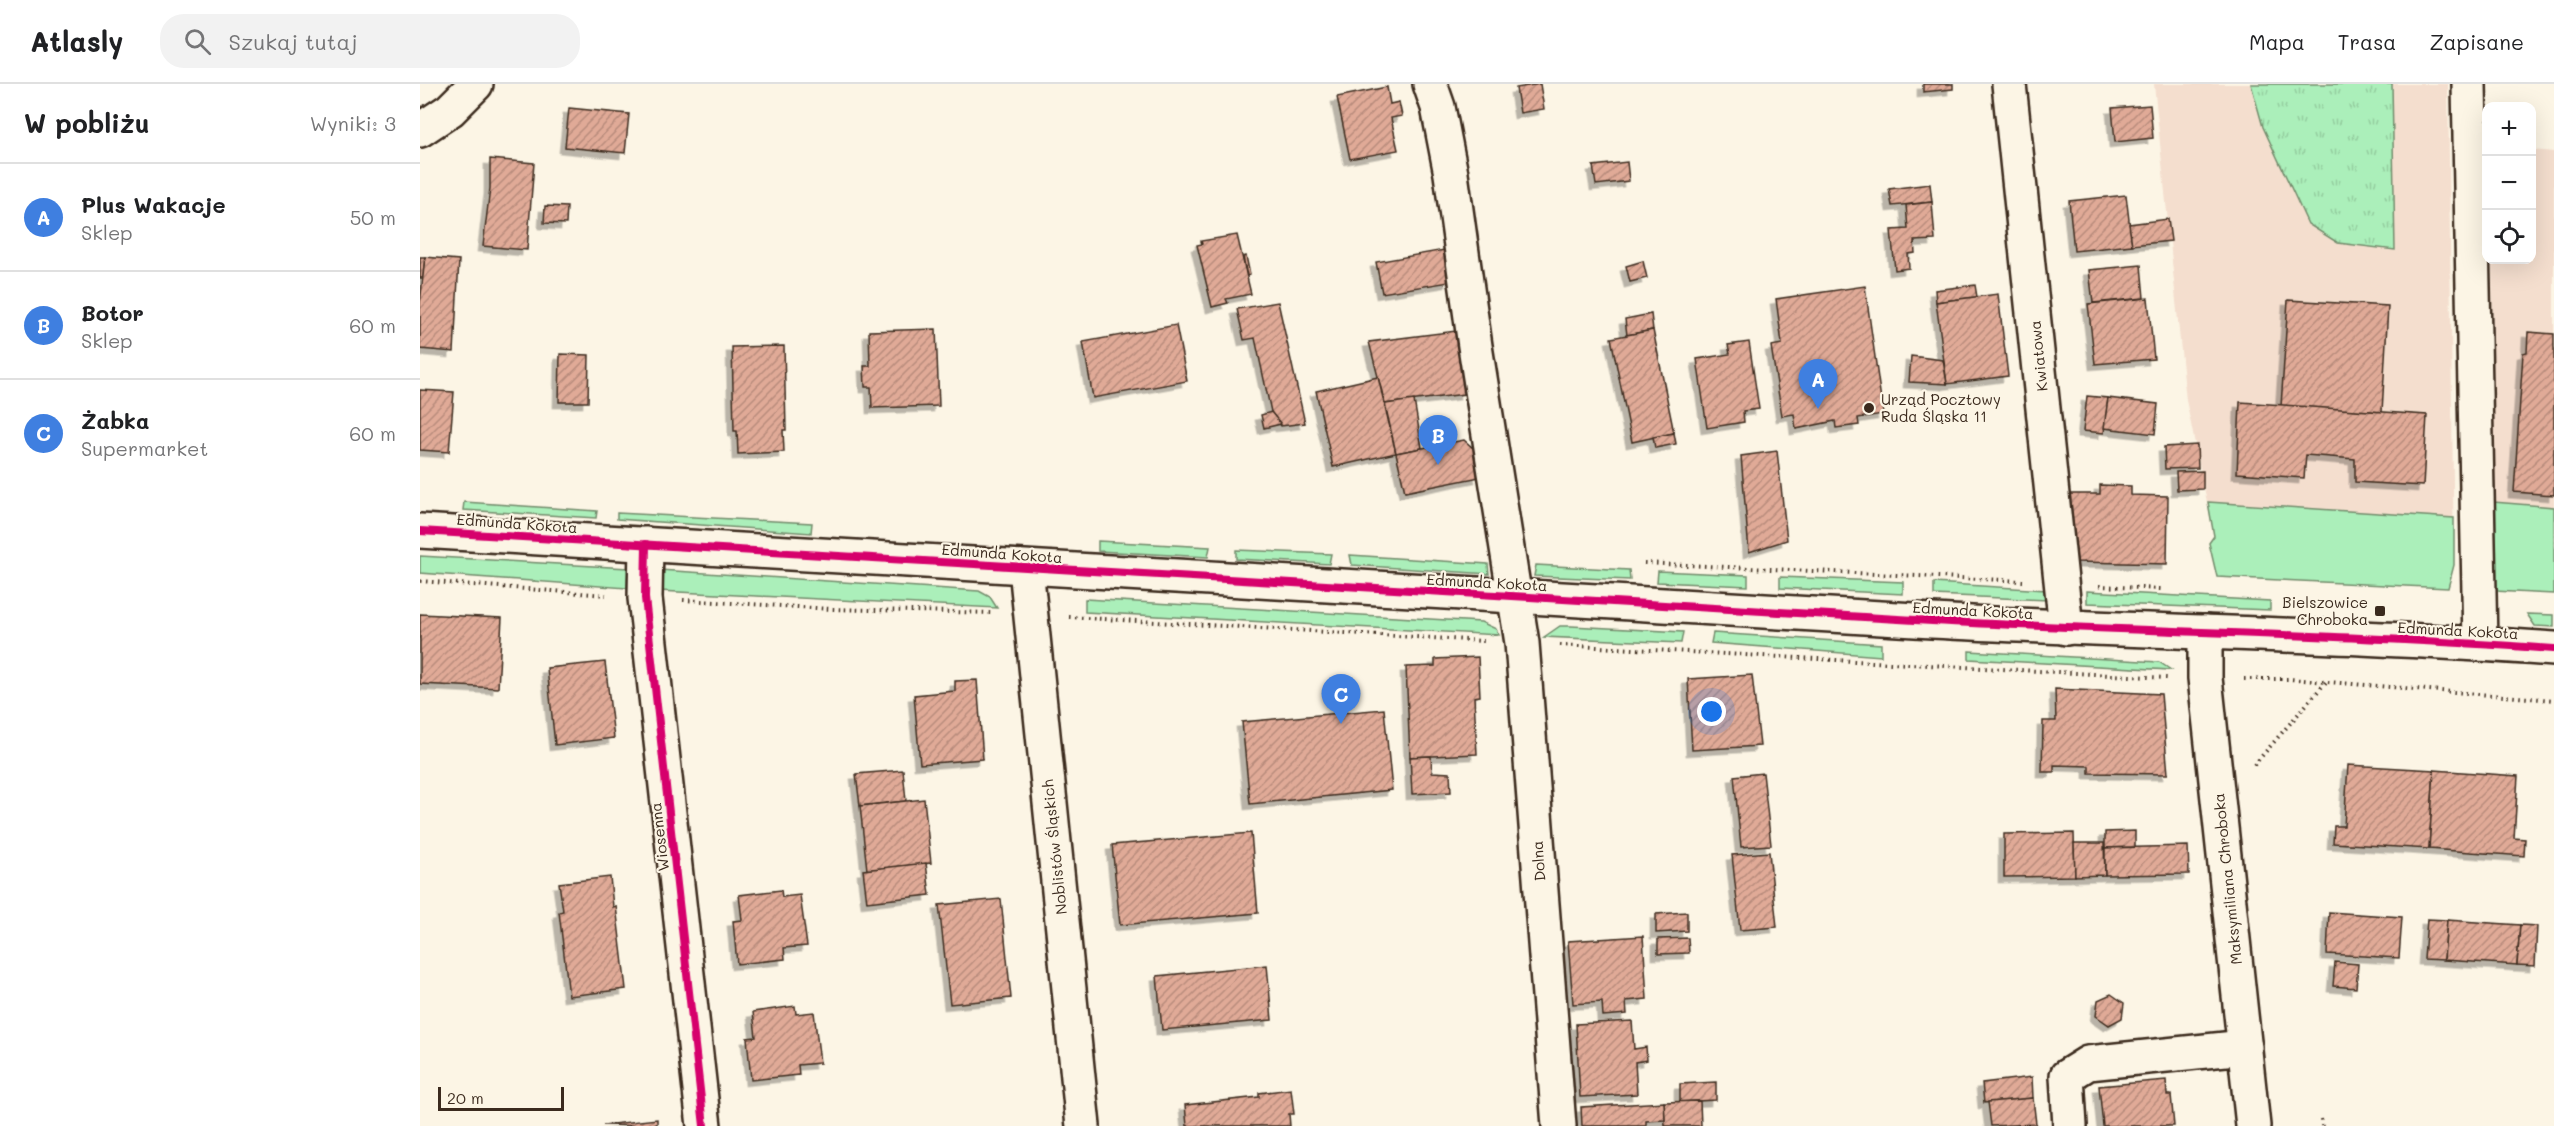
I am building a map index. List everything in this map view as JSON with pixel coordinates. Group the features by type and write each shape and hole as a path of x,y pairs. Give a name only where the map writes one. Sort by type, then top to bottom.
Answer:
{"street":[{"path":"420,130 450,110 476,84"},
{"name":"Dolna","path":"1430,84 1438,107 1451,174 1475,346 1522,643 1559,1126"},
{"name":"Kwiatowa","path":"2009,84 2066,628"},
{"path":"2469,84 2480,644"},
{"name":"Edmunda Kokota","path":"420,531 2066,628 2292,634 2554,649"},
{"name":"Wiosenna","path":"646,544 645,598 705,1126"},
{"name":"Noblistów Śląskich","path":"1026,568 1083,1126"},
{"name":"Maksymiliana Chroboka","path":"2205,632 2205,678 2253,1126"},
{"path":"2070,1126 2067,1076 2088,1063 2245,1047"}],"path":[{"path":"2249,770 2326,682"},
{"path":"2321,1119 2322,1126"}],"shaded area":[{"path":"2154,84 2448,84 2454,565 2448,588 2217,577 2209,543 2214,536 2186,400"},
{"path":"2536,150 2554,152 2554,507 2493,502 2492,264 2536,264"}],"green space":[{"path":"2251,84 2392,84 2395,250 2338,243 2308,224 2263,127"},
{"path":"464,502 597,511 596,518 463,510"},
{"path":"2208,502 2454,518 2454,565 2448,588 2217,577 2209,543 2214,536"},
{"path":"2493,502 2554,507 2554,594 2494,591"},
{"path":"617,513 812,523 811,533 617,519"},
{"path":"1098,541 1210,547 1208,557 1098,551"},
{"path":"1236,550 1331,554 1329,564 1236,559"},
{"path":"1350,555 1488,564 1489,574 1352,565"},
{"path":"420,556 628,568 627,588 420,573"},
{"path":"1536,565 1629,570 1630,580 1534,576"},
{"path":"659,570 979,591 990,597 997,608 659,591"},
{"path":"1658,571 1748,575 1748,586 1657,582"},
{"path":"1780,577 1903,582 1903,594 1780,588"},
{"path":"1934,583 2047,590 2048,600 1934,595"},
{"path":"2087,591 2270,601 2270,610 2087,603"},
{"path":"1085,599 1481,622 1496,629 1499,635 1085,612"},
{"path":"2527,614 2554,615 2554,627 2535,626"},
{"path":"1560,626 1683,632 1681,643 1544,637"},
{"path":"1713,633 1881,644 1881,656 1711,643"},
{"path":"1969,651 2159,662 2171,670 1969,659"}],"building":[{"path":"1540,84 1544,109 1520,113 1516,88"},
{"path":"1923,84 1953,84 1953,89 1923,92"},
{"path":"1387,87 1390,104 1399,102 1402,116 1391,118 1398,150 1350,159 1337,97"},
{"path":"2150,105 2153,138 2115,142 2112,108"},
{"path":"569,108 629,114 625,153 565,147"},
{"path":"490,159 534,163 527,250 483,246 490,188"},
{"path":"1627,162 1629,181 1596,185 1593,166"},
{"path":"1930,184 1932,202 1892,206 1889,189"},
{"path":"2126,195 2132,245 2074,251 2069,201"},
{"path":"1932,202 1935,240 1914,241 1915,253 1908,254 1909,268 1895,270 1891,230 1908,229 1906,205"},
{"path":"545,206 567,207 566,224 544,223"},
{"path":"2168,219 2171,241 2132,245 2129,224"},
{"path":"1237,235 1251,294 1226,299 1228,303 1212,307 1197,245 1202,244 1201,241"},
{"path":"1444,250 1450,282 1382,293 1376,262"},
{"path":"1246,256 1250,275 1247,276 1243,257"},
{"path":"420,257 425,257 423,278 420,278"},
{"path":"425,257 459,260 454,352 420,349 420,304"},
{"path":"1643,261 1647,278 1630,282 1626,266"},
{"path":"2141,265 2144,298 2093,303 2089,270"},
{"path":"1975,285 1977,297 1936,302 1935,290"},
{"path":"1865,286 1883,414 1858,418 1859,425 1836,428 1835,421 1796,429 1794,414 1782,416 1771,346 1782,344 1776,299"},
{"path":"1998,294 2008,376 1947,384 1936,302"},
{"path":"2148,298 2154,359 2095,364 2088,304"},
{"path":"2288,300 2388,306 2382,412 2281,406"},
{"path":"1278,302 1305,423 1281,426 1271,412 1255,338 1244,340 1237,309"},
{"path":"1651,314 1653,330 1627,335 1625,319"},
{"path":"1176,325 1187,381 1093,398 1083,342"},
{"path":"936,329 939,406 872,408 871,387 865,387 864,366 870,366 869,331"},
{"path":"1653,330 1674,433 1632,442 1611,338"},
{"path":"1456,331 1465,394 1385,404 1369,342"},
{"path":"2528,332 2554,334 2554,495 2514,492 2523,353 2527,352"},
{"path":"1749,342 1759,409 1743,411 1744,422 1707,428 1697,359 1730,354 1728,345"},
{"path":"784,346 786,430 783,430 784,452 738,454 737,431 734,431 732,347"},
{"path":"560,354 589,355 588,402 559,402"},
{"path":"1911,356 1943,360 1947,384 1909,382"},
{"path":"1378,377 1396,453 1333,467 1316,391"},
{"path":"420,390 454,392 449,452 420,450"},
{"path":"2087,396 2108,398 2104,433 2083,431"},
{"path":"2108,398 2158,404 2155,434 2104,428"},
{"path":"1414,400 1422,448 1396,453 1385,404"},
{"path":"2240,402 2427,415 2423,486 2355,482 2355,459 2306,455 2304,478 2237,473"},
{"path":"1271,412 1281,424 1264,428 1261,415"},
{"path":"1674,433 1676,444 1655,448 1653,437"},
{"path":"1464,440 1474,449 1480,477 1405,492 1396,453"},
{"path":"2197,445 2198,468 2165,469 2164,447"},
{"path":"1777,451 1787,540 1749,552 1741,456"},
{"path":"2203,471 2203,489 2177,490 2176,472"},
{"path":"2100,485 2131,486 2131,495 2168,496 2167,564 2077,562 2069,494 2100,494"},
{"path":"420,614 502,618 498,688 420,684"},
{"path":"1478,657 1480,696 1474,697 1477,754 1410,757 1406,667 1435,666 1435,659"},
{"path":"605,662 614,738 555,745 547,668"},
{"path":"1752,675 1760,746 1692,750 1688,679"},
{"path":"977,680 983,759 920,764 914,695 955,691 955,681"},
{"path":"2055,689 2161,694 2168,774 2089,773 2089,766 2054,765 2054,772 2042,772 2043,721 2056,721"},
{"path":"1384,709 1392,790 1250,804 1242,722"},
{"path":"1431,756 1432,772 1450,773 1451,792 1412,794 1410,757"},
{"path":"2348,765 2434,770 2429,849 2333,843 2334,826 2344,826"},
{"path":"903,770 906,801 860,806 856,774"},
{"path":"2434,770 2518,776 2514,838 2525,839 2524,856 2429,849"},
{"path":"1763,773 1771,845 1741,847 1734,776"},
{"path":"924,799 931,863 867,870 860,806"},
{"path":"2135,831 2135,847 2105,848 2105,832"},
{"path":"1251,833 1258,913 1120,925 1112,845"},
{"path":"2074,833 2075,876 2004,877 2004,834"},
{"path":"2074,843 2104,843 2105,875 2075,876"},
{"path":"2188,846 2189,874 2105,875 2105,848"},
{"path":"1769,852 1777,927 1740,930 1732,855"},
{"path":"926,863 930,895 867,902 863,870"},
{"path":"610,877 613,907 616,906 626,989 569,996 559,912 563,911 559,883"},
{"path":"781,890 782,897 800,895 807,946 784,948 785,959 737,964 733,921 742,920 739,895"},
{"path":"1001,899 1011,998 950,1004 939,905"},
{"path":"1687,912 1687,931 1656,933 1656,914"},
{"path":"2329,912 2402,917 2399,958 2327,954"},
{"path":"2427,919 2447,920 2444,960 2424,959"},
{"path":"2447,920 2520,925 2517,965 2444,960"},
{"path":"2520,925 2537,926 2535,966 2517,965"},
{"path":"1643,936 1647,999 1626,1001 1627,1014 1603,1016 1602,1002 1573,1004 1568,941"},
{"path":"1688,938 1689,953 1658,954 1658,939"},
{"path":"2335,962 2358,964 2356,988 2333,986"},
{"path":"1267,965 1272,1020 1162,1030 1157,976"},
{"path":"2111,994 2124,1003 2122,1018 2109,1025 2096,1016 2098,1000"},
{"path":"795,1006 796,1014 814,1012 820,1063 798,1065 799,1075 751,1080 747,1038 756,1037 753,1012"},
{"path":"1632,1021 1634,1049 1646,1047 1647,1060 1635,1062 1637,1094 1580,1097 1576,1024"},
{"path":"2032,1077 2033,1098 1984,1103 1982,1083"},
{"path":"2166,1080 2167,1095 2171,1095 2174,1126 2103,1126 2099,1086"},
{"path":"1716,1082 1716,1100 1680,1102 1680,1084"},
{"path":"1291,1089 1294,1114 1289,1114 1290,1126 1187,1126 1185,1105 1259,1097 1259,1093"},
{"path":"2033,1098 2036,1124 1991,1126 1988,1102"},
{"path":"1700,1101 1701,1126 1665,1126 1664,1102"},
{"path":"1664,1102 1665,1120 1646,1121 1646,1126 1582,1126 1581,1107"},
{"path":"657,1119 657,1124 652,1126 603,1125"}],"cycle path":[{"path":"420,531 1743,611 2554,649"},
{"path":"646,544 645,598 704,1126"}],"place":[{"name":"Urząd Pocztowy Ruda Śląska 11","path":"1869,408"},
{"name":"Plus Wakacje","path":"1818,409"},
{"name":"Botor","path":"1438,465"},
{"name":"Bielszowice Chroboka","path":"2380,611"},
{"name":"Żabka","path":"1341,724"}]}
